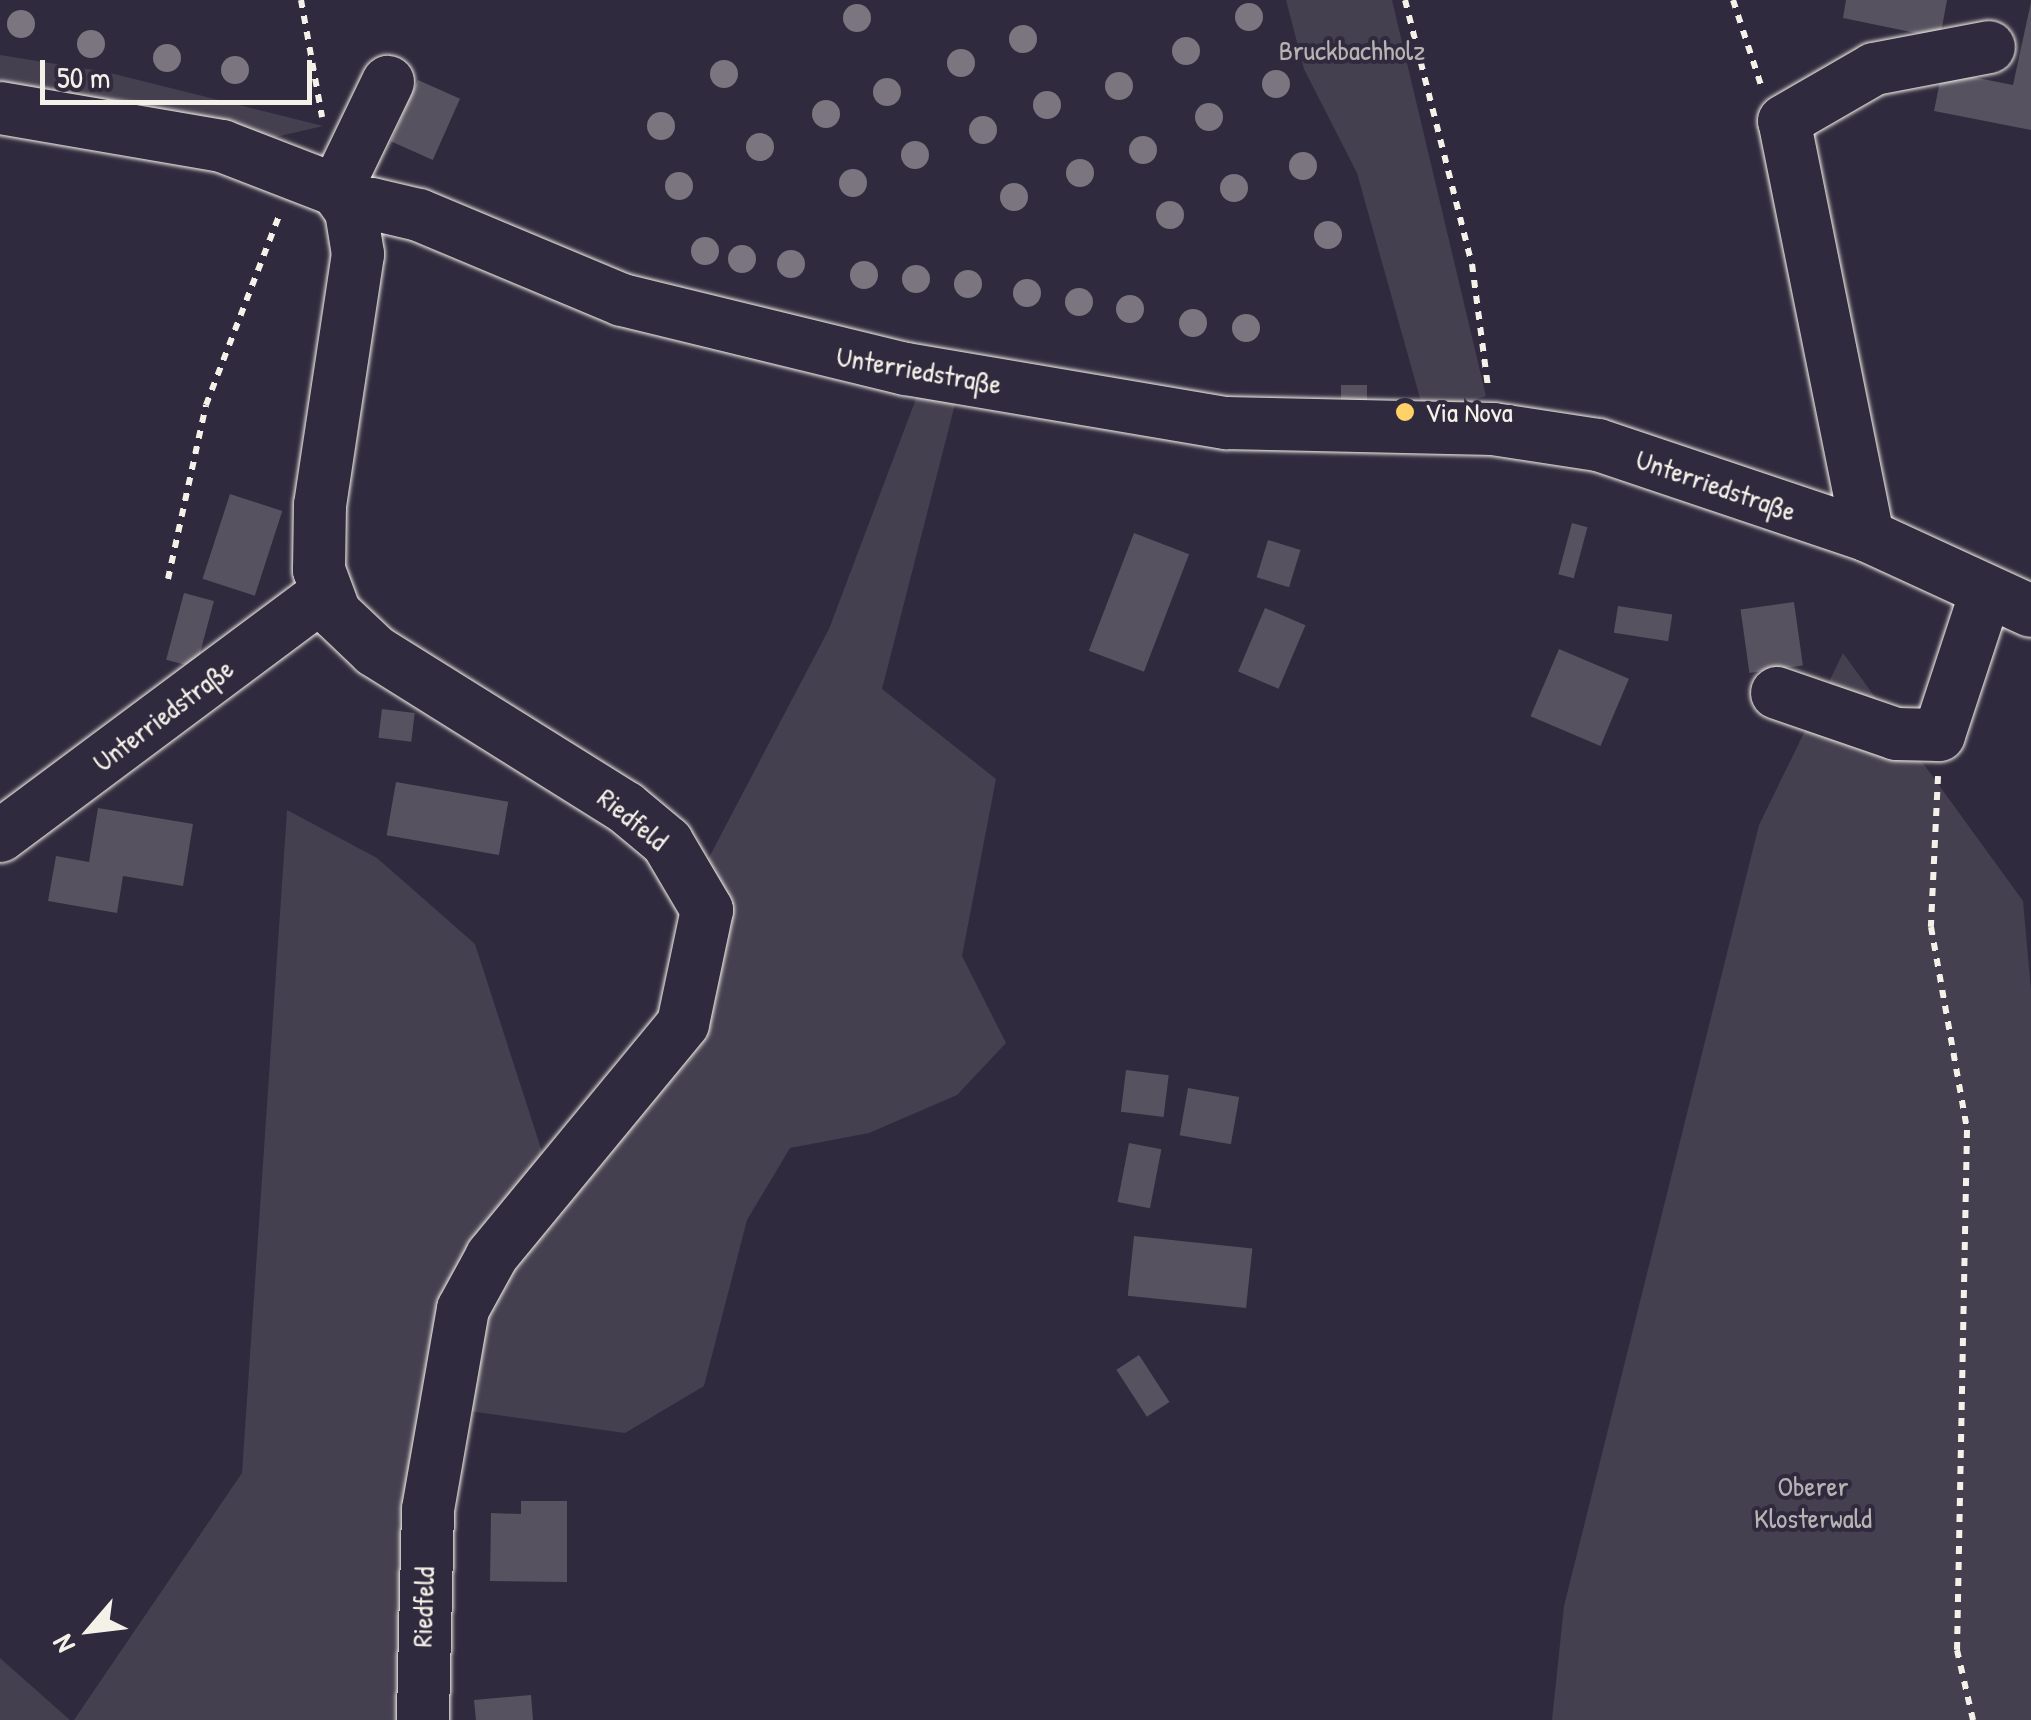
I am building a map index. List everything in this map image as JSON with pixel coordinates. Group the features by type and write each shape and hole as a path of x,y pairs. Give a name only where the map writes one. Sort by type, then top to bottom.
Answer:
{"street":[{"path":"1868,536 1784,121 1874,69 1989,47"},
{"path":"330,176 388,82"},
{"name":"Unterriedstraße","path":"0,108 222,146 330,176 372,204 418,216 622,300 906,369 1226,423 1493,429 1598,445 1868,536 2008,601"},
{"name":"Riedfeld","path":"330,176 358,254 320,505 326,593 347,632 668,842 707,910 684,1024 492,1256 463,1309 428,1510 423,1720"},
{"name":"Unterriedstraße","path":"0,836 326,593"},
{"path":"1777,692 1896,734 1938,735 2008,601"}],"path":[{"path":"168,578 218,370 275,220 330,176 301,0"},
{"path":"1405,0 1472,264 1493,429"},
{"path":"1733,0 1752,74 1784,121"},
{"path":"1938,735 1931,927 1968,1130 1957,1650 1972,1720"}],"green space":[{"name":"Bruckbachholz","path":"1286,0 1392,0 1486,396 1425,416 1357,173 1304,69"},
{"path":"0,55 106,72 323,126 267,139 0,90"},
{"path":"928,367 963,373 882,689 996,779 962,956 1006,1043 957,1095 869,1133 790,1148 747,1220 704,1386 625,1433 447,1408 423,1720 74,1720 242,1473 287,810 377,858 475,944 556,1195 655,1071 703,869 829,629"},
{"name":"Oberer Klosterwald","path":"1843,653 2023,901 2031,991 2031,1720 1552,1720 1564,1606 1759,825"},
{"path":"0,1658 70,1720 0,1720"}],"building":[{"path":"1846,0 1947,0 1940,38 1843,18"},
{"path":"2031,2 2031,130 1934,111 1942,71 2013,85"},
{"path":"418,80 460,99 433,160 391,141"},
{"path":"1341,385 1367,385 1367,405 1341,405"},
{"path":"230,494 282,511 255,596 202,579"},
{"path":"1572,523 1587,527 1574,578 1558,574"},
{"path":"1134,533 1189,554 1144,672 1089,651"},
{"path":"1268,540 1301,550 1289,587 1257,577"},
{"path":"184,593 214,601 196,668 166,660"},
{"path":"1794,602 1803,665 1749,673 1741,610"},
{"path":"1618,606 1672,615 1668,641 1614,633"},
{"path":"1265,608 1306,625 1279,689 1238,672"},
{"path":"1559,649 1629,679 1600,746 1530,716"},
{"path":"382,709 415,713 411,742 378,738"},
{"path":"396,782 508,802 499,855 387,835"},
{"path":"98,808 193,824 183,886 123,876 117,913 48,901 56,856 89,862"},
{"path":"1126,1070 1169,1075 1164,1117 1121,1112"},
{"path":"1188,1088 1239,1097 1231,1144 1180,1135"},
{"path":"1129,1143 1161,1149 1150,1208 1118,1202"},
{"path":"1134,1236 1252,1248 1246,1308 1128,1296"},
{"path":"1139,1355 1169,1402 1147,1417 1116,1370"},
{"path":"521,1501 567,1501 567,1582 490,1581 491,1513 521,1514"},
{"path":"531,1695 533,1720 476,1720 474,1700"}],"place":[{"name":"Via Nova","path":"1405,412"}]}
